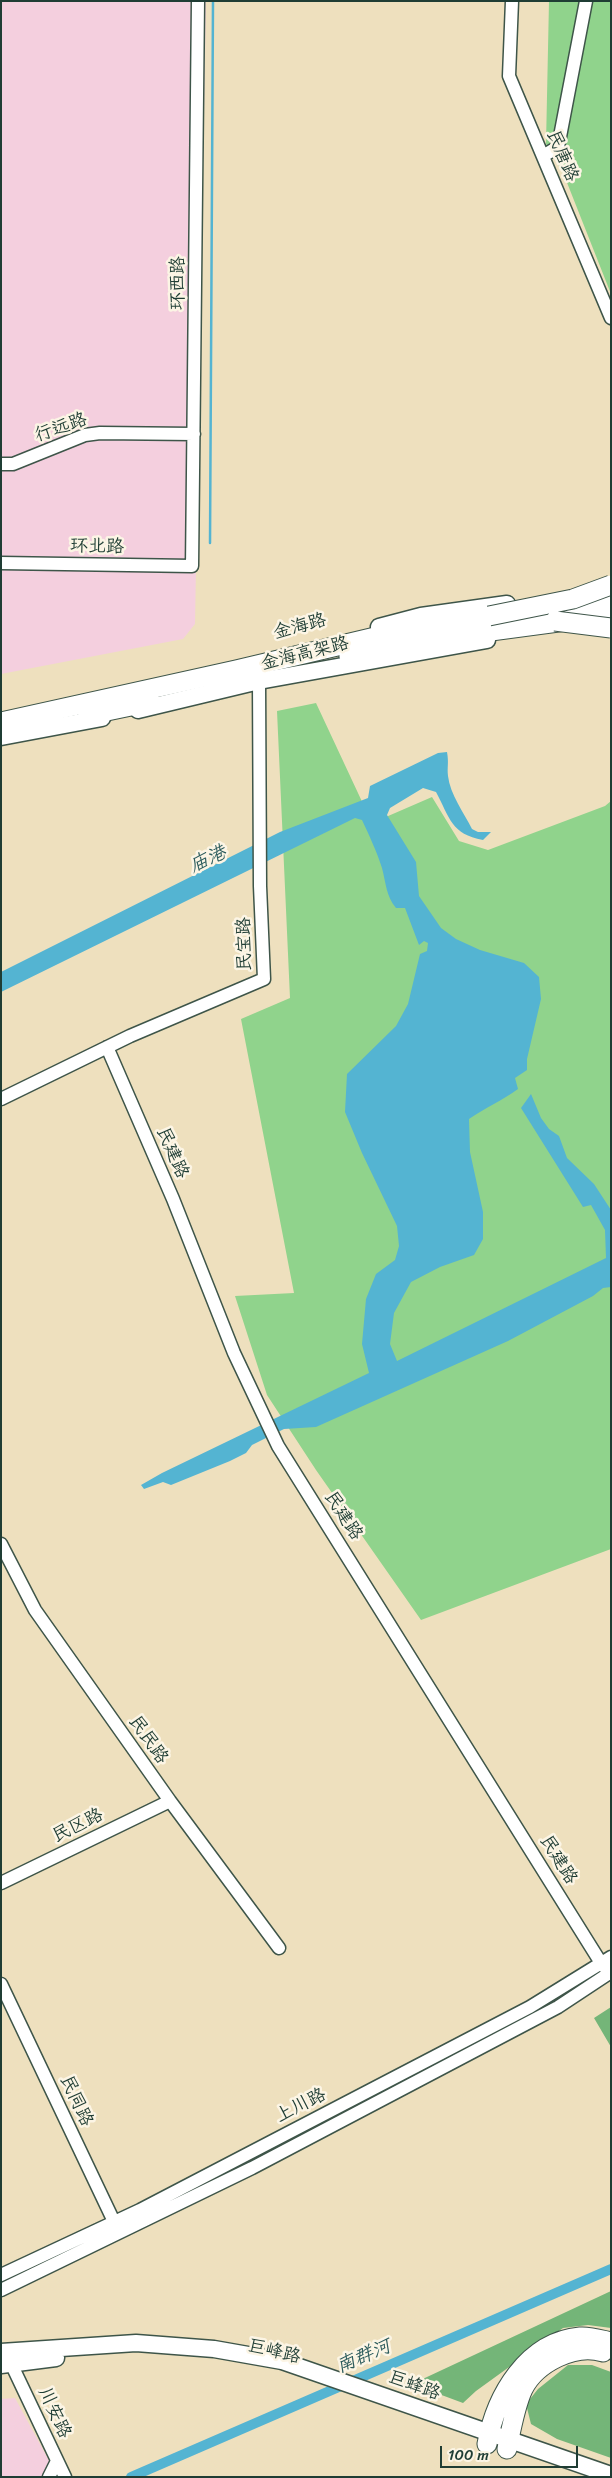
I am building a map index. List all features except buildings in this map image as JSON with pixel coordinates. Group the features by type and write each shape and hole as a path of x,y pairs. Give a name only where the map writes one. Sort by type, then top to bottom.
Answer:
{"highway":[{"path":"489,616 573,599 611,585"},
{"name":"金海高架路","path":"1,722 236,670 409,629 489,616 611,601"},
{"name":"金海高架路","path":"1,732 117,710 340,658 446,637 611,615"},
{"path":"555,621 611,628"},
{"path":"488,2438 506,2392 519,2371 536,2352 558,2342 582,2337 611,2342"},
{"path":"508,2444 524,2388 539,2369 560,2356 581,2350 599,2351 611,2355"}],"main road":[{"name":"金海路","path":"1,717 188,678 421,616 611,590"},
{"path":"1,737 101,718 259,680 491,639 611,624"},
{"name":"巨峰路","path":"4,2355 136,2343 214,2349 282,2362 305,2369"},
{"name":"巨峰路","path":"4,2355 98,2353 179,2356 273,2369 385,2401"},
{"name":"巨蜂路","path":"305,2369 385,2401 488,2438"},
{"path":"488,2438 611,2475"},
{"path":"508,2444 583,2477"}],"street":[{"name":"环西路","path":"192,566 198,1"},
{"name":"民唐路","path":"512,1 509,76 611,318"},
{"path":"543,156 558,147 586,1"},
{"name":"行远路","path":"1,464 13,464 85,435 100,433 194,434"},
{"name":"环北路","path":"1,563 192,566"},
{"name":"民宝路","path":"1,1099 107,1047 264,979 260,871 259,680"},
{"name":"民建路","path":"107,1047 173,1199 234,1353 278,1446 606,1960 611,1972"},
{"name":"民民路","path":"1,1544 35,1610 170,1801 279,1948"},
{"name":"民区路","path":"1,1883 170,1801"},
{"name":"上川路","path":"1,2290 530,2007 606,1960"},
{"name":"上川路","path":"1,2275 252,2168 558,2007 611,1972"},
{"name":"民同路","path":"1,1984 117,2227"},
{"name":"川安路","path":"4,2355 65,2477"},
{"path":"49,2477 57,2461"}],"shaded area":[{"path":"1,1 206,1 195,624 183,639 1,674"},
{"path":"15,2398 57,2477 1,2477 1,2399"}],"green space":[{"path":"549,1 611,1 611,294 564,175 546,144"},
{"path":"316,703 372,823 432,797 459,841 488,850 605,806 611,801 611,1549 421,1620 316,1470 267,1395 235,1296 294,1293 241,1019 290,998 277,711"},
{"path":"611,2007 611,2047 594,2018"},
{"path":"611,2291 611,2328 588,2325 563,2328 476,2391 463,2403 412,2384"},
{"path":"568,2365 592,2365 611,2372 611,2458 557,2439 531,2424 526,2404 538,2389"}],"water":[{"path":"447,752 449,783 461,810 472,829 478,832 491,832 483,840 464,834 453,824 436,792 423,788 390,808 387,815 416,862 419,896 441,928 456,939 480,950 524,963 539,977 541,999 527,1059 527,1070 515,1078 518,1089 469,1119 470,1152 483,1212 483,1239 474,1255 440,1267 411,1282 394,1313 390,1344 397,1361 606,1258 605,1230 591,1205 583,1207 521,1108 531,1094 541,1118 549,1129 559,1136 567,1158 594,1184 611,1210 611,1287 603,1288 593,1296 508,1341 316,1427 284,1429 252,1445 246,1453 230,1461 171,1485 163,1482 144,1489 141,1485 162,1473 369,1373 362,1344 366,1299 376,1274 395,1260 399,1246 397,1226 362,1153 345,1112 347,1074 396,1026 408,1004 420,954 427,951 428,943 424,941 419,945 405,908 396,908 393,903 388,894 380,862 362,820 355,818 1,992 1,972 280,832 368,798 370,786 438,753"}],"waterway":[{"path":"210,543 213,1"},
{"name":"南群河","path":"131,2477 611,2269"}],"water label":[{"name":"庙港","path":"208,860"}]}
